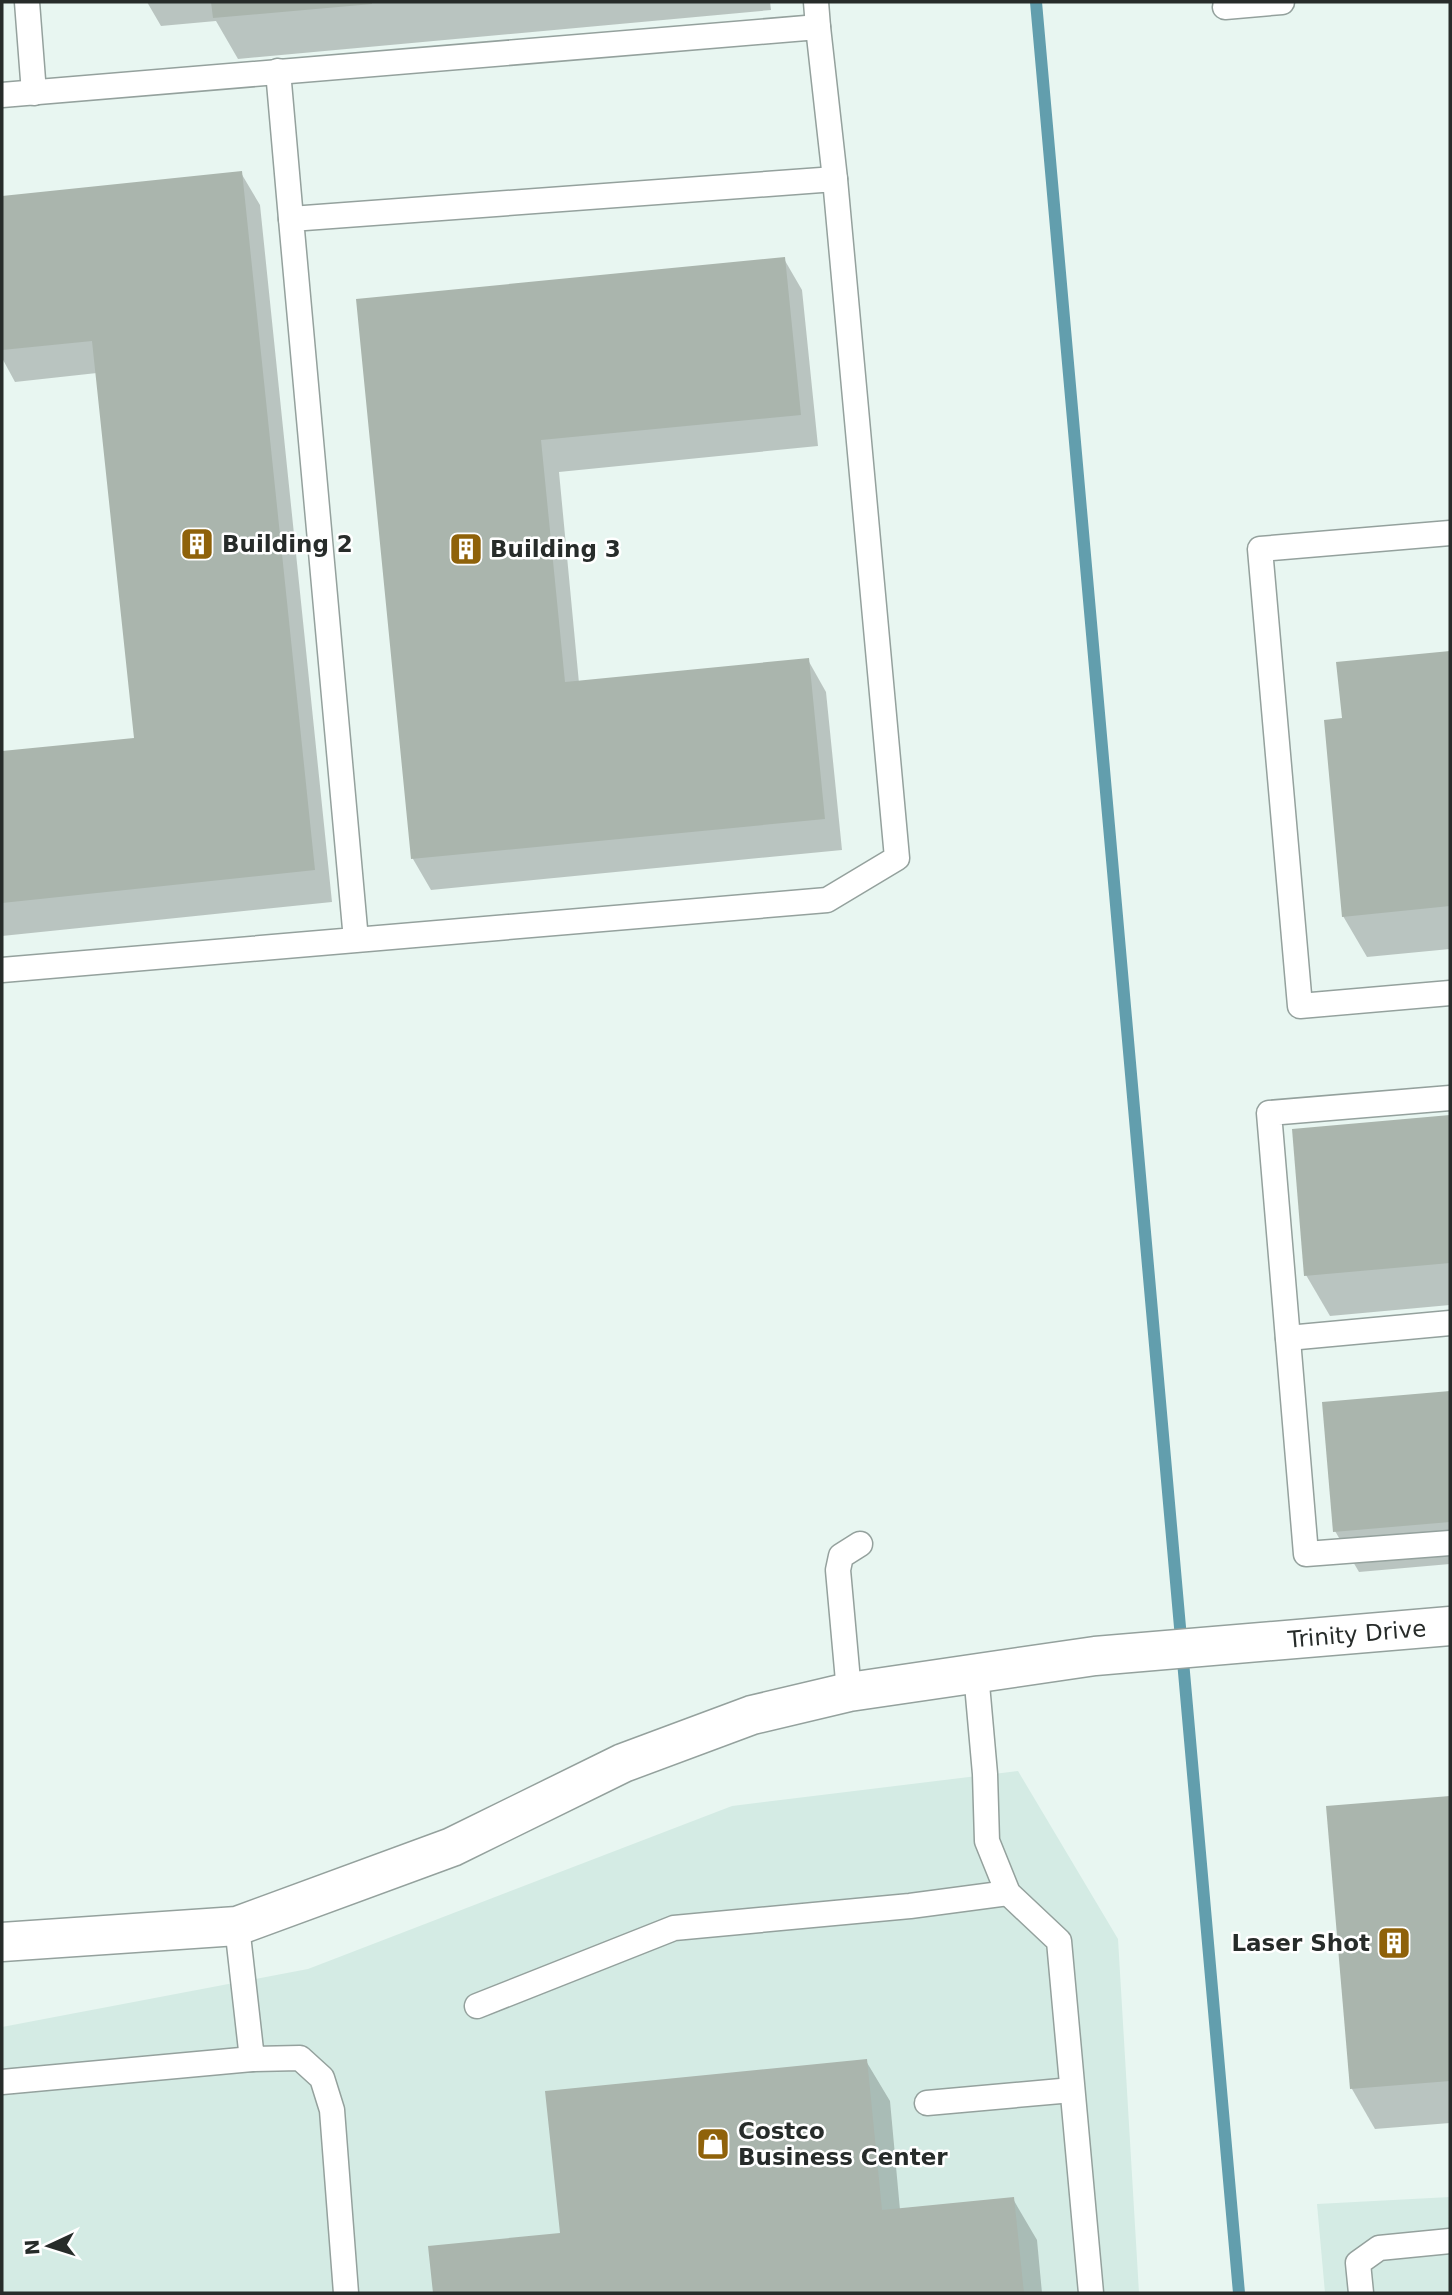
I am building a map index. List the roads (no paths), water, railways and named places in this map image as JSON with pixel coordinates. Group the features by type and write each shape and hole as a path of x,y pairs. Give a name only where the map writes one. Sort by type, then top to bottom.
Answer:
{"street":[{"name":"Trinity Drive","path":"2,1942 237,1926 452,1847 624,1763 752,1715 849,1692 1095,1656 1450,1626"}],"lane":[{"path":"27,2 34,93"},
{"path":"2,970 827,900 897,858 835,179 816,2"},
{"path":"1225,7 1282,2"},
{"path":"2,95 818,27"},
{"path":"278,71 356,940"},
{"path":"291,219 835,179"},
{"path":"1450,533 1260,549 1300,1006 1450,993"},
{"path":"1450,1098 1269,1113 1306,1554 1450,1543"},
{"path":"1288,1338 1450,1323"},
{"path":"849,1692 838,1570 841,1556 860,1544"},
{"path":"976,1673 985,1774 987,1842 1008,1893 1059,1941 1091,2293"},
{"path":"477,2006 674,1928 910,1906 1008,1893"},
{"path":"237,1926 252,2059"},
{"path":"2,2082 252,2059 300,2058 322,2078 332,2110 346,2293"},
{"path":"927,2103 1072,2090"},
{"path":"1361,2293 1358,2263 1379,2248 1450,2241"}],"waterway":[{"path":"1036,2 1239,2293"}],"place":[{"name":"Building 2","path":"197,544"},
{"name":"Building 3","path":"466,549"},
{"name":"Laser Shot","path":"1394,1943"},
{"name":"Costco Business Center","path":"713,2144"}]}
